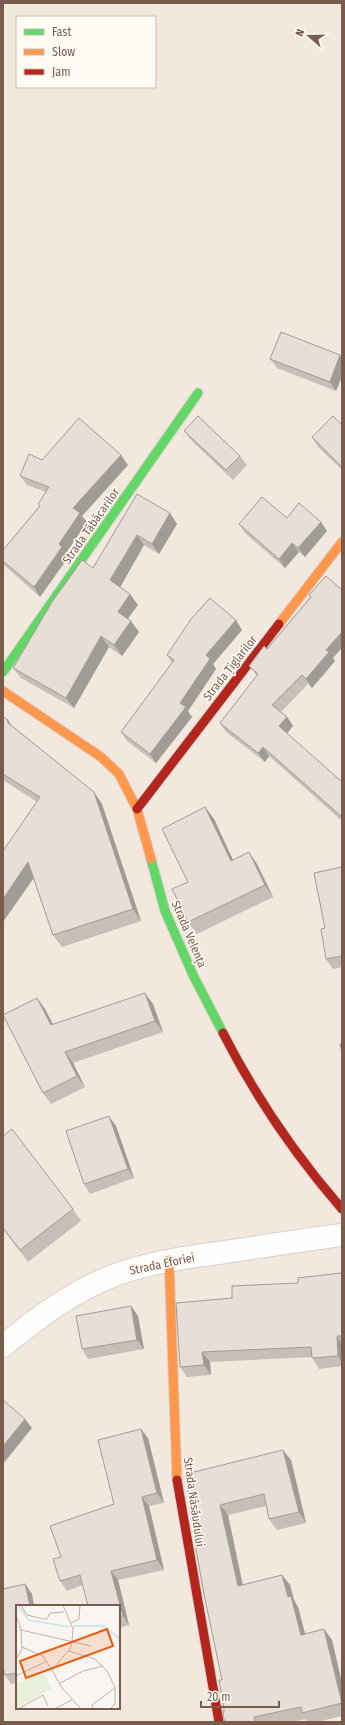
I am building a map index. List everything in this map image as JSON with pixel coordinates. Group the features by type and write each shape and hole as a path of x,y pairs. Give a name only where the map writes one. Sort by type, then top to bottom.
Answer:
{"street":[{"name":"Strada Tăbăcarilor","path":"3,672 198,393"},
{"name":"Strada Țiglarilor","path":"136,809 342,542"},
{"name":"Strada Velența","path":"3,691 101,757 119,774 136,809 165,911 194,975 232,1051 285,1137 322,1186 342,1209"},
{"name":"Strada Eforiei","path":"3,1346 36,1319 88,1288 134,1269 169,1260 342,1235"},
{"name":"Strada Năsăudului","path":"169,1260 176,1474 219,1722"}],"shaded area":[{"path":"3,3 342,3 342,1722 3,1722"}],"building":[{"path":"281,332 340,355 330,382 270,359"},
{"path":"198,416 240,456 226,470 184,431"},
{"path":"333,416 342,425 342,467 312,437"},
{"path":"79,418 121,455 73,508 80,513 59,544 62,547 34,587 3,561 3,550 40,506 38,504 49,487 20,476 29,454 42,460"},
{"path":"137,494 170,513 152,544 137,535 110,580 130,594 118,612 131,621 114,645 101,636 66,698 13,668 52,602 82,560 93,568"},
{"path":"262,497 287,518 299,503 321,522 298,548 292,543 279,559 239,524"},
{"path":"326,576 342,590 342,632 326,650 329,652 306,679 302,675 272,705 287,717 279,726 342,782 342,817 263,747 258,753 220,723 258,674 249,666 264,646 267,649 311,597 309,595"},
{"path":"210,598 236,620 206,655 210,659 180,703 186,707 150,754 121,732 174,660 167,655 191,619"},
{"path":"3,717 8,720 7,722 94,792 133,909 53,935 28,862 3,899 3,851 40,797 3,774"},
{"path":"205,807 231,861 249,852 265,885 188,922 172,889 188,882 162,829"},
{"path":"342,867 342,956 326,959 321,929 325,928 314,873"},
{"path":"145,993 155,1021 65,1052 77,1076 43,1093 3,1015 37,998 51,1025"},
{"path":"109,1116 128,1169 84,1184 66,1131"},
{"path":"12,1129 73,1209 20,1250 3,1228 3,1136"},
{"path":"342,1273 342,1336 337,1336 338,1356 312,1358 311,1347 202,1352 204,1365 180,1367 176,1303 232,1298 232,1286 298,1283 298,1278"},
{"path":"131,1306 137,1340 82,1349 76,1316"},
{"path":"3,1400 25,1419 3,1446"},
{"path":"141,1429 157,1493 142,1497 157,1560 111,1571 123,1616 120,1617 120,1605 88,1605 80,1575 60,1581 53,1559 61,1557 50,1526 114,1504 98,1440"},
{"path":"283,1450 299,1512 269,1519 264,1494 220,1505 238,1586 282,1575 288,1597 291,1596 301,1635 324,1629 342,1703 302,1713 301,1707 254,1717 255,1722 225,1722 219,1680 222,1680 194,1539 199,1538 187,1488 191,1488 190,1473"},
{"path":"25,1584 30,1605 16,1605 16,1673 5,1675 3,1668 3,1589"}],"traffic: fast":[{"path":"3,672 198,393"},
{"path":"151,859 165,911 193,975 223,1033"}],"traffic: slow":[{"path":"279,624 342,542"},
{"path":"3,691 101,757 119,774 137,809 151,859"},
{"path":"169,1260 177,1480"}],"traffic: jam":[{"path":"137,809 279,624"},
{"path":"223,1033 249,1080 277,1125 308,1168 342,1209"},
{"path":"177,1480 219,1722"}]}
